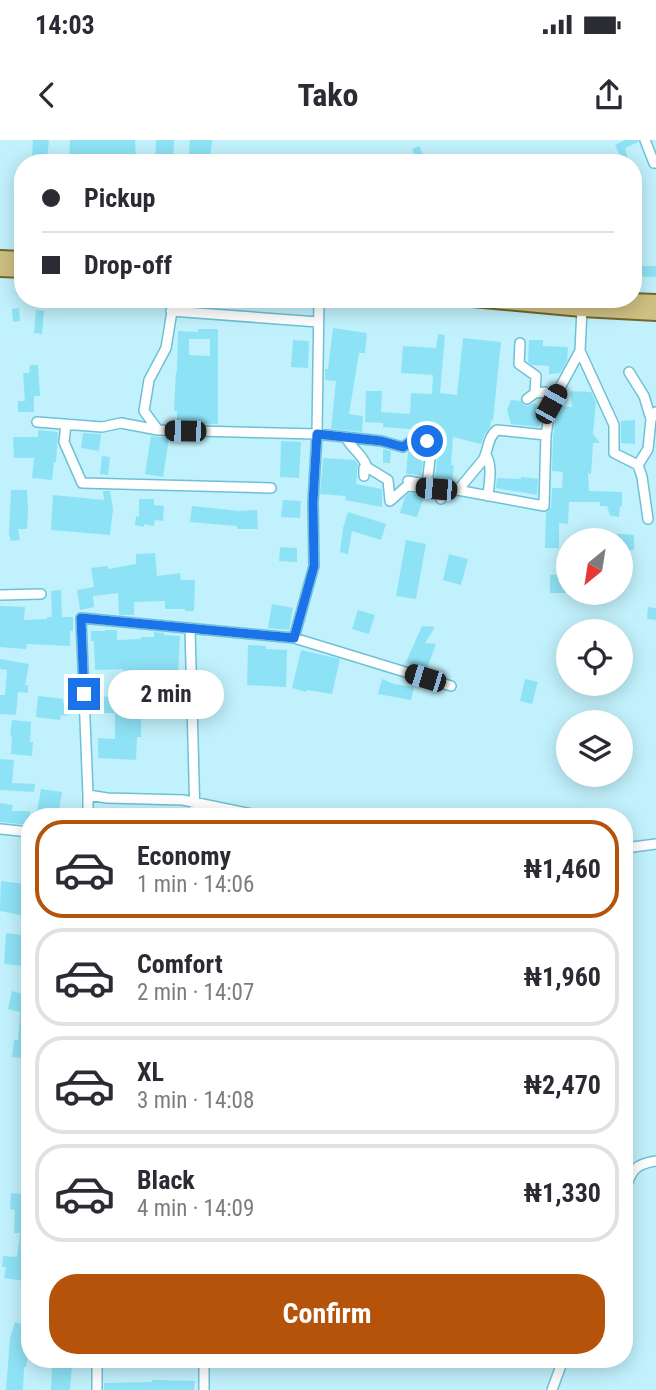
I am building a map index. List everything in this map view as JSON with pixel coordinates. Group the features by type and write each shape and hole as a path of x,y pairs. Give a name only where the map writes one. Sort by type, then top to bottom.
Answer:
{"main road":[{"path":"615,308 656,313"}],"street":[{"path":"645,140 656,163"},
{"path":"158,430 144,411 149,380 166,348 172,308"},
{"path":"294,638 314,566 313,502 319,308"},
{"path":"346,437 346,441 364,460 364,472 370,469 388,480 390,501 407,486 458,490 544,506 546,435 551,404 580,351 583,308"},
{"path":"171,311 318,322"},
{"path":"520,343 519,364 536,376 531,396 545,392 551,404"},
{"path":"580,351 614,425 614,453 638,465 648,519"},
{"path":"629,372 653,416 648,449 638,465"},
{"path":"37,422 102,427 121,423 158,430 317,434 381,441 403,447 413,440 427,441 431,450 426,488"},
{"path":"66,424 64,442 82,484 271,488"},
{"path":"458,490 486,455 490,437 497,430 546,435"},
{"path":"486,455 490,472 488,496"},
{"path":"408,481 426,488 441,499"},
{"path":"0,595 41,594"},
{"path":"88,808 81,618 294,638 451,686"},
{"path":"190,628 195,808"},
{"path":"88,795 183,800 220,808"},
{"path":"0,829 21,831"},
{"path":"633,847 656,844"},
{"path":"633,1170 656,1161"},
{"path":"97,1368 97,1390"},
{"path":"204,1368 204,1390"},
{"path":"552,1390 561,1368"}],"building":[{"path":"33,140 49,140 47,154 32,154"},
{"path":"70,140 135,140 136,154 69,154"},
{"path":"156,140 174,140 173,154 155,154"},
{"path":"190,140 212,140 211,154 189,154"},
{"path":"625,140 638,140 625,148 627,154 620,154 615,145"},
{"path":"419,146 423,154 414,154 412,149"},
{"path":"642,266 656,266 656,277 642,276"},
{"path":"19,308 20,321 13,322 12,309"},
{"path":"36,310 44,311 42,334 34,333"},
{"path":"333,328 367,333 365,353 359,353 349,414 363,416 362,432 331,429 336,381 325,380 325,369 328,369"},
{"path":"198,329 218,329 218,424 177,423 177,411 174,411 178,331 198,332","holes":["189,339 210,339 210,356 189,355"]},
{"path":"438,334 445,335 440,393 457,395 463,338 501,342 493,421 491,420 481,444 453,437 452,482 435,479 438,450 430,435 410,434 409,429 383,427 383,423 365,422 366,391 382,391 381,412 410,414 411,393 432,394 433,375 401,373 403,346 436,348"},
{"path":"293,340 309,341 308,368 291,367"},
{"path":"529,340 543,340 543,346 568,347 567,361 560,373 549,374 549,366 528,362"},
{"path":"30,365 38,365 40,396 34,396 34,412 18,412 18,401 25,401 23,373 29,373"},
{"path":"570,391 591,392 596,402 593,434 600,443 593,443 591,474 588,473 589,491 622,492 622,507 620,506 619,517 610,516 607,506 600,506 600,502 569,502 568,524 559,523 559,528 556,528 556,548 545,548 546,513 551,507 552,488 562,488 563,472 552,471 553,436 558,406 572,407"},
{"path":"511,400 521,401 527,406 535,403 542,411 539,427 511,424 507,410"},
{"path":"635,420 635,444 621,443 621,421"},
{"path":"38,430 58,432 52,480 32,478 34,458 14,458 13,437 38,437"},
{"path":"83,433 101,434 99,451 81,448"},
{"path":"151,436 169,438 163,477 145,474"},
{"path":"281,441 301,442 299,478 280,477"},
{"path":"415,447 424,451 421,475 406,474 408,452"},
{"path":"383,449 391,451 390,463 383,463"},
{"path":"102,456 110,457 108,475 100,474"},
{"path":"323,458 355,460 358,464 356,484 382,489 382,507 345,500 346,496 320,494"},
{"path":"497,478 538,479 537,495 496,488"},
{"path":"11,490 27,490 28,510 27,529 18,529 20,540 11,541 9,534"},
{"path":"103,491 110,491 113,509 110,535 51,530 53,495 104,500"},
{"path":"409,493 425,494 417,517 400,513"},
{"path":"139,499 154,499 154,505 164,506 163,521 155,520 154,526 135,525 136,516 139,517"},
{"path":"283,500 301,501 300,518 281,517"},
{"path":"192,506 239,511 257,510 258,529 237,529 237,526 190,522"},
{"path":"348,512 386,524 381,540 352,531 348,554 340,552"},
{"path":"406,540 426,544 416,599 396,596"},
{"path":"280,547 297,548 297,562 279,561"},
{"path":"155,553 157,576 180,573 181,580 195,580 194,611 165,609 165,601 134,602 134,615 119,615 118,593 93,596 94,607 80,610 77,590 94,587 91,568 108,566 108,569 136,564 136,554"},
{"path":"449,554 468,559 461,585 443,580"},
{"path":"550,575 556,575 556,593 550,593"},
{"path":"61,590 62,617 73,617 70,646 27,644 26,649 0,647 0,606 25,607 24,620 47,619 52,617 51,591"},
{"path":"272,604 293,608 289,630 268,628"},
{"path":"648,607 656,608 656,620 647,619"},
{"path":"358,610 375,615 369,634 352,629"},
{"path":"422,626 435,627 425,643 436,644 426,671 406,662"},
{"path":"117,630 117,640 154,637 154,632 180,636 178,675 136,670 141,737 137,737 136,760 98,758 98,738 115,739 115,713 97,713 97,697 126,696 123,669 95,670 91,631"},
{"path":"248,645 287,650 286,687 247,685"},
{"path":"301,650 340,659 332,694 292,688"},
{"path":"0,659 29,664 25,685 28,685 28,693 18,692 16,715 0,714 0,695 5,695 7,670 0,669"},
{"path":"382,679 414,687 411,700 378,694"},
{"path":"525,679 538,682 532,704 520,701"},
{"path":"38,696 63,699 63,703 68,704 67,716 61,715 60,720 36,717"},
{"path":"12,720 31,722 32,756 11,754"},
{"path":"0,759 14,760 12,783 35,784 34,792 0,790"},
{"path":"41,789 62,792 59,808 38,808"},
{"path":"0,803 13,805 12,811 21,811 21,824 0,822"},
{"path":"1,881 21,884 21,915 0,911"},
{"path":"6,933 21,935 21,966 4,964"},
{"path":"12,991 21,994 21,1058 12,1057 14,1040 18,1040 20,1012 8,1009"},
{"path":"11,1193 21,1194 21,1281 4,1278 6,1267 2,1267 3,1256 17,1257 20,1233 14,1233 15,1210 10,1209"},
{"path":"15,1322 21,1324 23,1390 6,1390 10,1338"},
{"path":"52,1368 72,1368 70,1390 51,1390"},
{"path":"195,1381 194,1390 104,1390 104,1383"}],"route":[{"path":"84,694 81,618 294,638 314,566 313,502 317,434 381,441 403,447 413,440 427,441"}]}
